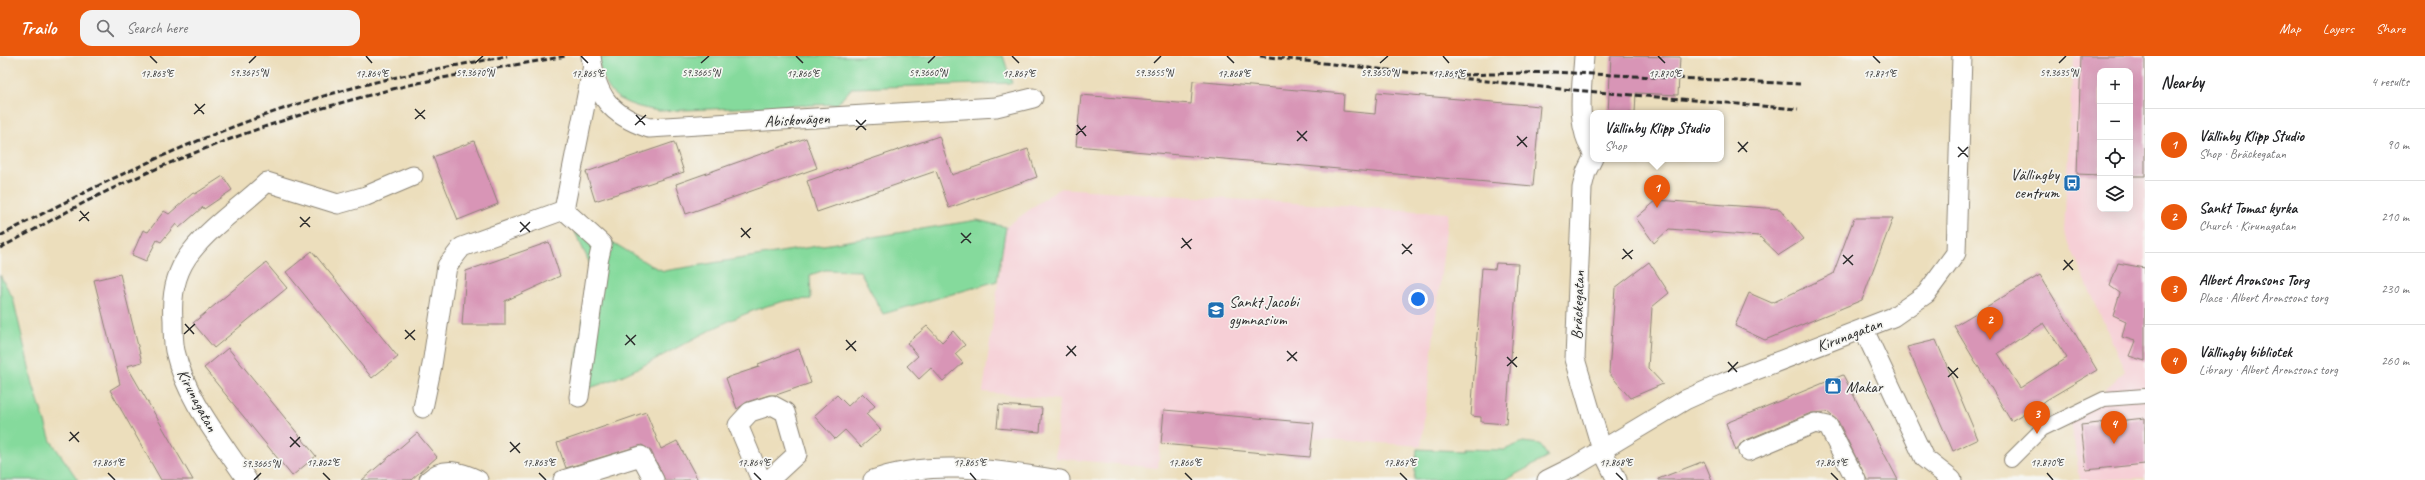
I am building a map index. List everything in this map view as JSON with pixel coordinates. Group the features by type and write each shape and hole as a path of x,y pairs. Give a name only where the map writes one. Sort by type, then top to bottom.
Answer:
{"street":[{"path":"1584,56 1581,105 1582,131 1590,147"},
{"name":"Kirunagatan","path":"1548,480 1602,450 1685,400 1725,382 1864,330 1893,317 1926,294 1956,253 1962,56"},
{"name":"Abiskovägen","path":"592,62 600,92 615,112 633,123 649,128 996,107 1033,98"},
{"name":"Abiskovägen","path":"564,210 592,62"},
{"name":"Bräckegatan","path":"1591,162 1586,172 1582,188 1574,358 1602,450 1617,480"},
{"name":"Kirunagatan","path":"247,480 200,410 182,376 174,349 172,314 174,283 191,253 212,230 243,205 267,182 338,204 366,196 413,176"},
{"path":"423,408 432,365 447,266 462,247 564,210 602,244 598,262 579,397"},
{"path":"1864,330 1924,458 1952,480"},
{"path":"2011,460 2042,429 2104,399 2145,396"},
{"path":"761,480 738,425 750,412 772,405 784,412 796,454 769,480"},
{"path":"1748,451 1815,423 1828,426 1856,480"},
{"path":"563,480 641,456 654,480"},
{"path":"873,480 894,472 929,468 975,470 1060,480"},
{"path":"429,480 446,471 460,472 478,480"}],"shaded area":[{"name":"Vällingby centrum","path":"2073,56 2145,56 2145,478 2080,480 2071,421 2125,371 2064,232"},
{"name":"Sankt Jacobi gymnasium","path":"1059,188 1448,213 1421,446 1312,438 1313,423 1164,410 1158,468 1055,458 1059,400 983,392 1006,227"}],"green space":[{"path":"629,56 1003,56 1012,83 852,88 837,104 659,111 638,107 618,98 612,93 606,84 597,58"},
{"path":"977,220 1006,227 997,281 883,314 860,271 825,270 810,275 811,299 784,301 754,311 727,322 625,374 598,385 571,393 592,268 575,232 604,237 650,265 664,271"},
{"path":"0,275 13,298 33,384 51,441 78,480 0,480"},
{"path":"1523,442 1540,444 1548,457 1505,480 1414,480 1417,449 1462,451 1462,449 1504,450"}],"building":[{"path":"1611,56 1680,57 1678,95 1636,93 1635,110 1608,110"},
{"path":"2081,56 2145,56 2145,176 2133,176 2133,68 2097,68 2097,175 2077,174"},
{"path":"1193,81 1344,94 1343,111 1375,114 1377,92 1540,106 1533,186 1076,146 1081,95 1191,104"},
{"path":"939,136 952,175 1028,149 1037,177 949,208 936,171 817,212 807,181"},
{"path":"806,138 817,168 686,214 676,184"},
{"path":"474,141 498,204 458,220 433,157"},
{"path":"674,142 684,172 595,201 586,172"},
{"path":"223,176 232,190 204,209 203,207 179,228 176,224 161,242 157,240 146,261 132,255 143,230 148,232 164,211 169,214 193,193 195,194"},
{"path":"1657,200 1780,209 1804,239 1779,255 1759,236 1669,229 1654,243 1636,218"},
{"path":"1854,218 1893,218 1862,300 1765,340 1735,326 1749,293 1772,303 1833,274"},
{"path":"549,242 560,276 505,301 505,325 462,325 466,271"},
{"path":"312,251 398,357 372,378 286,272"},
{"path":"1649,262 1669,293 1652,307 1648,368 1663,384 1630,398 1609,373 1615,288"},
{"path":"266,263 287,288 214,348 193,323"},
{"path":"1496,263 1518,264 1506,424 1481,422 1481,417 1471,416 1482,268 1495,269"},
{"path":"2118,263 2145,268 2145,361 2129,356 2135,341 2122,337 2126,321 2113,315 2120,293 2110,286"},
{"path":"120,274 142,362 127,366 193,480 161,480 110,390 120,384 94,280"},
{"path":"2040,275 2097,370 2011,421 1954,326","holes":["2044,323 2067,358 2020,388 1998,353"]},
{"path":"927,326 942,342 953,331 965,345 955,354 963,363 943,381 931,368 919,379 907,366 918,356 907,343"},
{"path":"1936,340 1978,439 1953,451 1907,347"},
{"path":"228,348 316,456 292,476 204,368"},
{"path":"799,349 811,383 776,395 769,395 747,402 737,409 726,378 759,367 758,364"},
{"path":"1843,375 1898,480 1867,480 1838,421 1827,412 1811,413 1744,441 1736,451 1726,423"},
{"path":"862,393 875,406 866,414 881,430 861,447 845,430 835,439 814,416 837,395 848,406"},
{"path":"999,405 1042,408 1040,432 997,428"},
{"path":"1164,410 1314,423 1310,457 1161,444"},
{"path":"646,412 661,449 677,441 698,480 665,480 651,451 642,445 566,468 557,443"},
{"path":"2145,418 2145,464 2086,470 2081,425"},
{"path":"417,433 437,457 411,480 362,480"},
{"path":"1704,461 1712,480 1658,480 1658,479"}],"railway":[{"path":"0,236 133,169 225,130 272,113 320,97 368,84 420,72 507,56"},
{"path":"0,248 105,192 150,171 243,134 275,123 338,104 418,83 566,56"},
{"path":"1260,56 1550,88 1798,109"},
{"path":"1462,75 1552,72 1800,84"}],"place":[{"name":"Vällingby centrum","path":"2072,183"},
{"name":"Vällinby Klipp Studio","path":"1657,208"},
{"name":"Sankt Jacobi gymnasium","path":"1216,310"},
{"name":"Sankt Tomas kyrka","path":"1990,340"},
{"name":"Makar","path":"1833,386"},
{"name":"Albert Aronsons Torg","path":"2037,434"},
{"name":"Vällingby bibliotek","path":"2114,444"}]}
